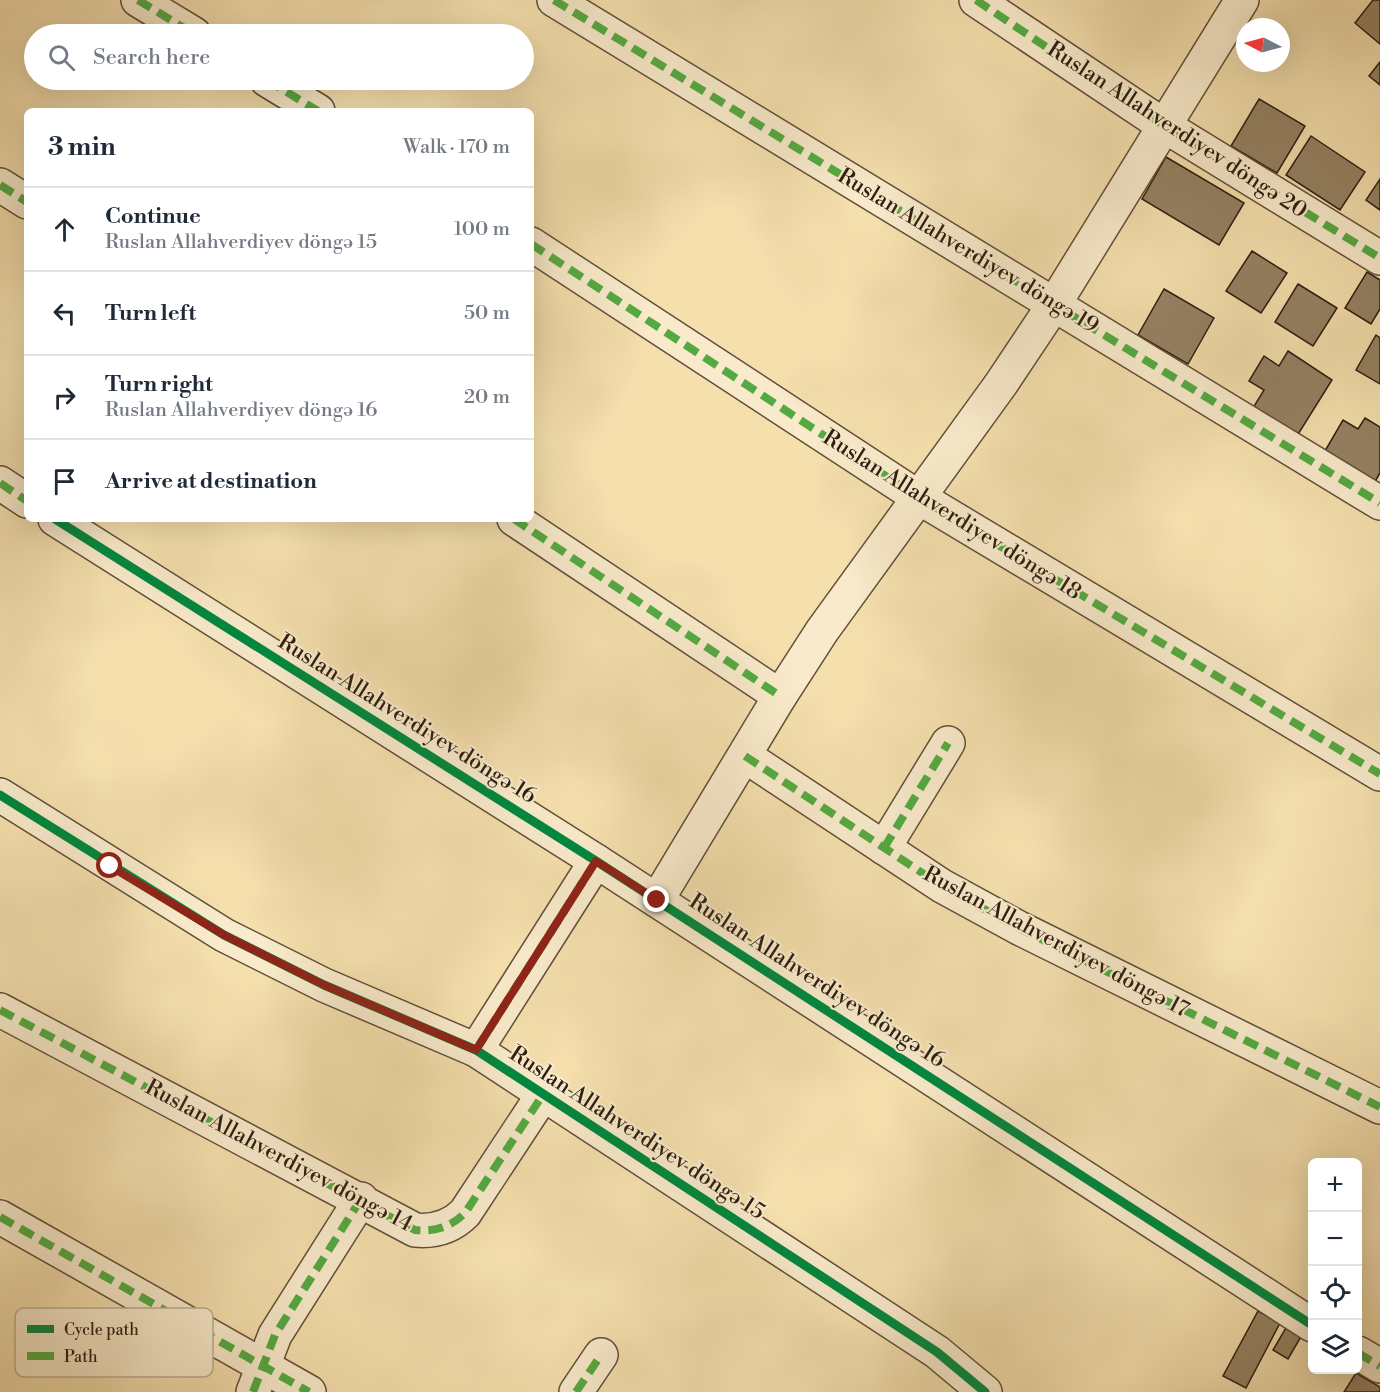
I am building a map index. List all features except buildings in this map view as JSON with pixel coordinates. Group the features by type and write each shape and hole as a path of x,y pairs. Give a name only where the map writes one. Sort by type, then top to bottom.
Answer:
{"street":[{"path":"138,0 178,24"},
{"name":"Ruslan Allahverdiyev döngə 19","path":"554,0 1380,503"},
{"name":"Ruslan Allahverdiyev döngə 20","path":"976,0 1163,125 1380,258"},
{"path":"657,900 780,696 918,497 1001,384 1055,303 1242,0"},
{"path":"283,90 313,108"},
{"path":"0,185 24,200"},
{"name":"Ruslan Allahverdiyev döngə 18","path":"534,246 918,497 1380,774"},
{"path":"0,483 24,499"},
{"name":"Ruslan Allahverdiyev döngə 16","path":"60,522 657,900 1308,1322"},
{"path":"519,522 780,696"},
{"path":"884,848 948,743"},
{"name":"Ruslan Allahverdiyev döngə 17","path":"745,756 942,886 1019,928 1380,1107"},
{"name":"Ruslan Allahverdiyev döngə 15","path":"0,795 224,935 324,985 476,1050 542,1096 937,1352 985,1392"},
{"path":"476,1050 596,861"},
{"name":"Ruslan Allahverdiyev döngə 14","path":"0,1010 361,1199 415,1230 431,1232 455,1223 465,1213 542,1096"},
{"path":"257,1379 274,1335 361,1199"},
{"path":"0,1217 144,1308"},
{"path":"213,1351 257,1379 309,1392"},
{"path":"576,1392 601,1355"},
{"path":"1362,1355 1380,1366"}],"marked path":[{"path":"138,0 178,24"},
{"path":"554,0 1380,503"},
{"path":"976,0 1163,125 1380,258"},
{"path":"283,90 313,108"},
{"path":"0,185 24,200"},
{"path":"534,246 918,497 1380,774"},
{"path":"0,483 24,499"},
{"path":"519,522 780,696"},
{"path":"884,848 948,743"},
{"path":"745,756 942,886 1019,928 1380,1107"},
{"path":"476,1050 596,861"},
{"path":"0,1010 415,1230 442,1228 465,1213 542,1096"},
{"path":"253,1392 275,1335 361,1199"},
{"path":"0,1217 161,1308"},
{"path":"213,1338 309,1392"},
{"path":"576,1392 601,1355"},
{"path":"1362,1355 1380,1366"}],"cycle path":[{"path":"60,522 596,861 1308,1322"},
{"path":"0,795 224,935 324,985 476,1050 937,1352 985,1392"}],"route":[{"path":"110,866 224,935 324,985 476,1050 596,861 657,900"}]}
